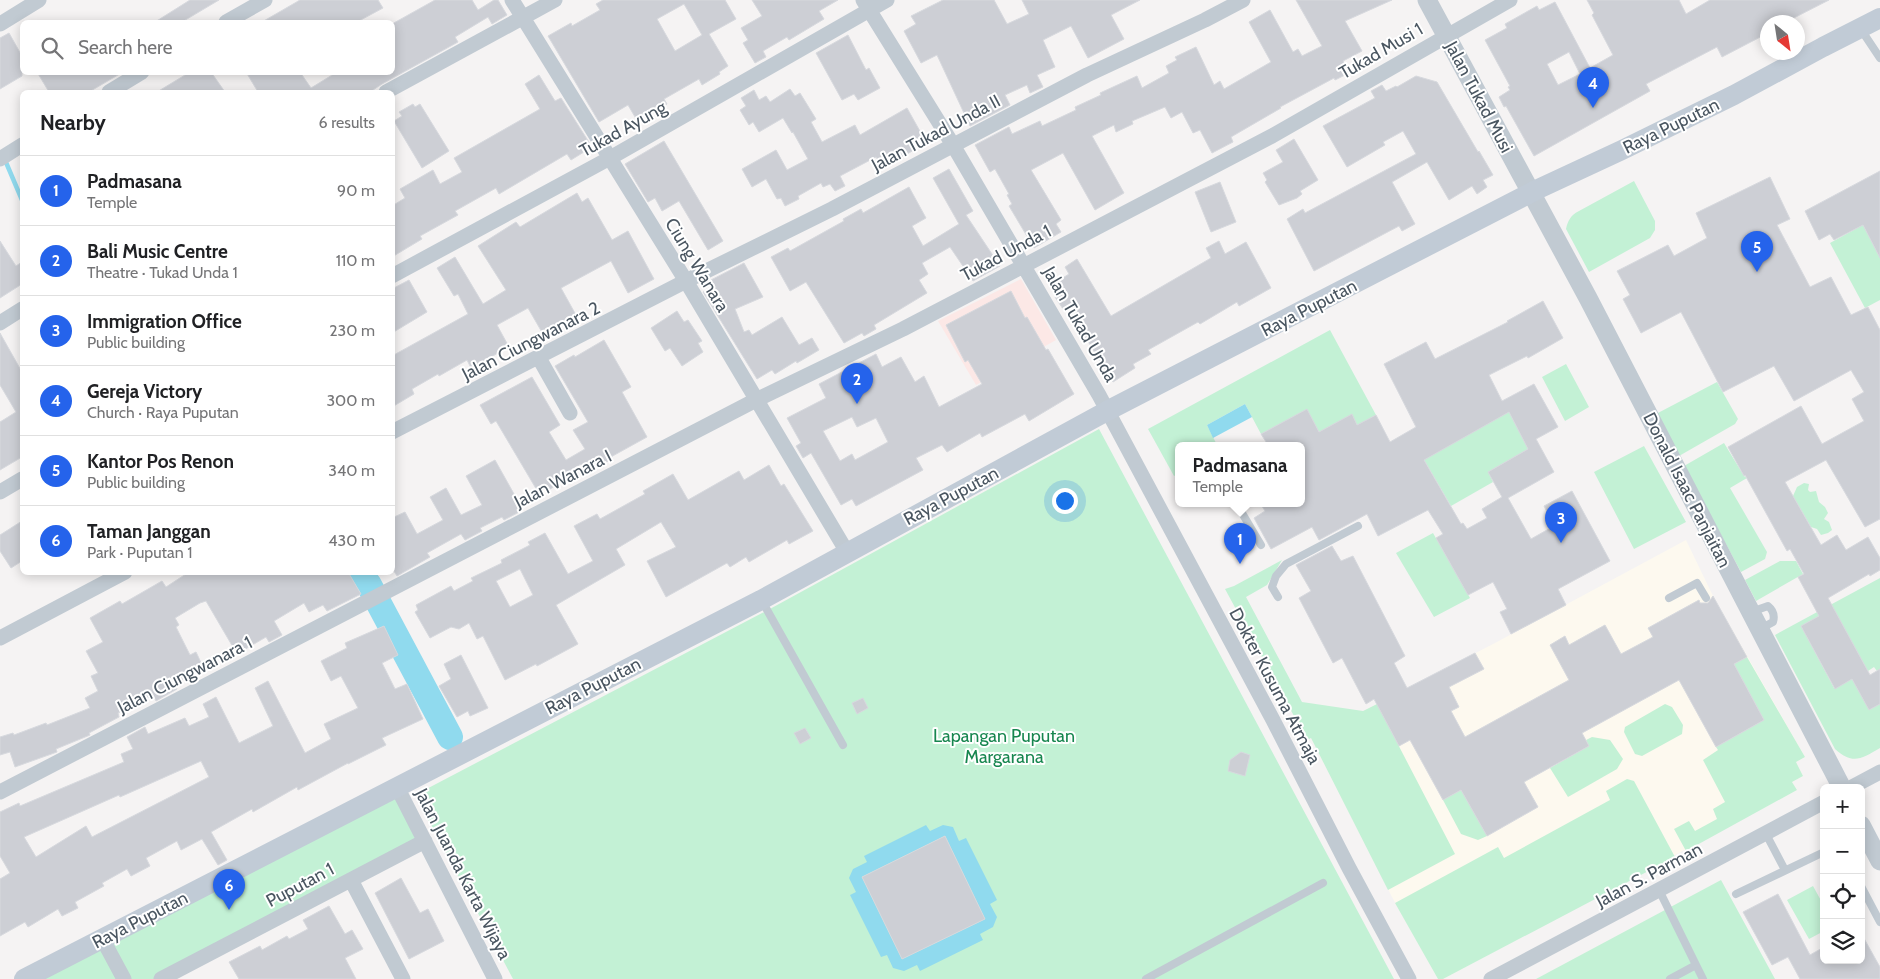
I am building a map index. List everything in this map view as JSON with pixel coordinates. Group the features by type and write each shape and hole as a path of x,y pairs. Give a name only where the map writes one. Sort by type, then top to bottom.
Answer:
{"main road":[{"name":"Raya Puputan","path":"24,979 761,600 1107,412 1530,193 1734,95 1880,18"}],"street":[{"path":"0,24 39,0"},
{"path":"230,20 265,0"},
{"name":"Ciung Wanara","path":"512,0 686,281 847,552"},
{"path":"390,90 556,0"},
{"name":"Tukad Ayung","path":"395,274 610,158 866,5 887,0"},
{"name":"Jalan Tukad Unda II","path":"686,281 832,209 1087,75 1220,13 1243,0"},
{"name":"Jalan Tukad Musi","path":"1427,0 1530,193"},
{"name":"Tukad Musi 1","path":"1272,136 1510,0"},
{"name":"Jalan Tukad Unda","path":"866,5 953,145 1107,412"},
{"path":"112,90 137,75"},
{"name":"Tukad Unda 1","path":"756,400 903,329 1272,136"},
{"name":"Donald Isaac Panjaitan","path":"1530,193 1588,298 1840,784"},
{"name":"Jalan Ciungwanara 2","path":"395,430 540,358 686,281"},
{"path":"0,323 20,310"},
{"path":"540,358 570,413"},
{"name":"Jalan Wanara I","path":"387,592 756,400"},
{"name":"Dokter Kusuma Atmaja","path":"1107,412 1269,712 1408,979"},
{"path":"0,492 20,480"},
{"path":"0,638 119,575"},
{"name":"Jalan Ciungwanara 1","path":"0,792 387,592"},
{"path":"1858,784 1880,772"},
{"name":"Jalan Juanda Karta Wijaya","path":"396,787 495,979"},
{"name":"Jalan S. Parman","path":"1491,979 1820,804"},
{"path":"1863,829 1880,862"},
{"name":"Puputan 1","path":"161,979 425,841"},
{"name":"Puputan 1","path":"350,880 398,977"},
{"path":"103,940 124,979"}],"lane":[{"path":"1860,28 1880,58"},
{"path":"1238,507 1261,545"},
{"path":"1278,597 1272,587 1276,576 1286,564 1358,526"},
{"path":"1669,598 1698,583 1706,598"},
{"path":"761,600 843,745"},
{"path":"1766,834 1786,870"},
{"path":"1736,894 1820,854"},
{"path":"1146,979 1322,883"},
{"path":"1660,890 1703,979"},
{"path":"1865,894 1880,922"},
{"path":"1670,979 1696,965"}],"shaded area":[{"path":"1021,279 1056,340 976,385 938,321"},
{"path":"1686,540 1713,596 1805,757 1796,762 1803,776 1792,782 1797,790 1443,979 1438,979 1392,897 1311,738 1495,643"}],"green space":[{"path":"1634,181 1655,221 1655,230 1650,238 1589,272 1566,229 1569,220 1576,213"},
{"path":"1863,225 1880,258 1880,300 1865,308 1830,243"},
{"path":"1330,330 1376,415 1357,425 1352,415 1319,432 1307,410 1261,434 1245,404 1207,425 1216,442 1175,442 1174,476 1148,429"},
{"path":"1566,364 1589,407 1565,421 1542,377"},
{"path":"1717,382 1738,419 1735,424 1679,456 1656,414"},
{"path":"1509,412 1528,449 1488,472 1493,482 1451,506 1423,458"},
{"name":"Lapangan Puputan Margarana","path":"1099,429 1394,979 513,979 415,795 768,610"},
{"path":"1724,443 1747,478 1730,488 1767,552 1765,559 1741,572 1684,466"},
{"path":"1644,446 1686,522 1634,549 1594,472"},
{"path":"1804,483 1809,484 1808,490 1810,492 1816,491 1819,502 1828,513 1824,519 1829,522 1832,530 1828,533 1821,535 1817,529 1811,527 1793,496 1797,487"},
{"path":"1433,533 1470,598 1434,617 1396,553"},
{"path":"1282,560 1267,585 1246,597 1302,702 1363,711 1377,704 1455,854 1388,890 1311,738 1307,740 1225,589"},
{"path":"1780,561 1796,561 1803,574 1756,601 1745,580"},
{"path":"1880,578 1880,669 1877,671 1874,667 1868,671 1833,608 1801,626 1834,688 1852,679 1869,710 1880,704 1880,748 1857,759 1852,759 1835,749 1775,635"},
{"path":"1747,657 1805,757 1796,762 1803,776 1792,782 1797,790 1686,851 1674,829 1689,821 1695,831 1717,819 1713,809 1725,802 1703,760 1718,750 1716,747 1764,720 1734,664"},
{"path":"1665,704 1672,707 1683,725 1682,734 1642,756 1635,754 1624,732 1625,727"},
{"path":"1592,737 1610,740 1623,759 1617,769 1568,797 1550,768 1589,746 1586,740"},
{"path":"1627,779 1634,781 1675,857 1443,979 1438,979 1395,903 1498,847 1504,858 1610,800 1606,791"},
{"path":"1461,790 1487,836 1478,840 1461,834 1443,800"},
{"path":"398,792 424,841 157,979 34,979"},
{"path":"1721,880 1775,979 1536,979"},
{"path":"1813,886 1820,899 1820,933 1809,939 1787,900"}],"water":[{"path":"1245,404 1252,417 1213,438 1207,425"},
{"path":"926,825 930,831 943,825 953,827 959,841 966,838 997,900 990,904 997,917 993,927 980,934 983,940 920,971 917,965 904,971 893,968 887,955 881,957 850,895 856,892 849,878 853,869 867,862 864,856","holes":["945,836 985,919 902,959 862,877"]}],"building":[{"path":"190,0 219,0 185,20 158,20"},
{"path":"300,0 378,0 383,8 361,20 265,20"},
{"path":"435,0 472,0 478,10 494,0 498,0 507,15 492,24 488,17 455,37 458,42 373,90 257,90 248,75 302,75 311,88 332,75 395,75 395,22"},
{"path":"603,0 725,0 736,19 709,34 728,66 719,72 720,74 702,85 699,79 664,99 667,104 638,122 628,105 599,122 548,36 571,23 572,26 600,10 596,4","holes":["684,4 702,35 675,51 657,19"]},
{"path":"752,0 838,0 819,11 824,19 789,40 787,37 763,51 766,57 755,63 743,43 748,40 741,28 762,16"},
{"path":"943,0 994,0 1007,24 1029,14 1022,0 1140,0 1111,15 1124,39 1088,58 1071,26 1043,40 1055,67 1037,75 1043,87 1030,93 1027,85 1005,95 1010,105 970,126 937,55 921,63 904,31 916,24 911,16"},
{"path":"1296,0 1392,0 1345,21 1362,51 1343,61 1349,73 1335,80 1334,78 1280,107 1231,137 1233,142 1212,153 1200,130 1193,133 1182,112 1171,118 1165,107 1132,121 1133,124 1116,132 1114,125 1092,136 1124,193 1095,210 1063,153 1031,170 1061,220 1056,224 1061,232 1034,248 1009,206 1012,204 1007,195 1009,194 995,169 990,172 975,145 1009,127 1012,134 1040,121 1042,126 1076,110 1075,107 1101,95 1100,93 1137,76 1142,88 1169,73 1166,66 1177,60 1175,57 1196,47 1214,85 1220,81 1224,89 1271,62 1249,22 1270,10 1293,52 1298,49 1302,56 1322,46"},
{"path":"1587,0 1679,0 1686,14 1710,0 1829,0 1800,15 1760,15 1760,37 1722,57 1717,47 1646,84 1650,91 1534,156 1499,97 1510,90 1508,87 1510,86 1485,40 1507,28 1505,24 1537,6 1539,10 1555,2 1590,68 1613,55 1592,15 1594,13","holes":["1569,52 1580,74 1558,85 1547,64"]},
{"path":"9,33 20,52 20,75 22,76 0,89 0,38"},
{"path":"848,35 866,70 869,68 880,88 858,100 854,94 842,100 816,53"},
{"path":"39,75 118,75 92,90 48,90"},
{"path":"185,75 213,75 224,90 160,90"},
{"path":"539,75 555,101 561,98 592,147 571,160 567,154 499,194 496,188 455,211 458,215 420,236 422,239 395,255 395,204 405,198 400,189 433,170 440,184 462,172 454,158 540,109 525,84"},
{"path":"1416,76 1437,82 1493,175 1483,180 1487,187 1477,194 1472,186 1449,200 1427,162 1392,182 1415,224 1402,231 1399,226 1314,271 1287,219 1303,209 1305,213 1416,154 1403,131 1383,142 1385,145 1347,167 1323,126 1375,98 1371,91 1382,85 1386,91"},
{"path":"790,89 795,96 800,93 816,119 811,122 822,142 855,125 860,135 907,108 921,133 914,150 891,163 888,158 880,163 876,157 840,176 845,186 835,191 830,184 823,187 821,183 798,196 799,199 785,206 781,198 777,199 766,179 752,187 742,169 776,150 787,170 808,159 783,118 759,132 753,122 749,125 740,110 746,106 741,98 754,90 759,100 766,96 770,102"},
{"path":"413,104 415,107 420,104 449,151 422,168 395,123 395,120 402,116 399,112"},
{"path":"1294,139 1318,180 1300,191 1302,194 1297,198 1279,205 1265,182 1267,180 1263,173 1283,162 1276,150"},
{"path":"664,141 723,241 708,250 679,201 662,211 655,198 648,202 625,164"},
{"path":"949,169 973,211 966,215 1000,266 973,281 950,247 922,263 928,274 919,280 927,293 874,325 876,329 864,336 862,333 844,343 806,282 790,291 771,257 788,248 790,251 844,221 843,219 861,209 863,213 909,187 926,218 912,226 923,246 959,224 933,178"},
{"path":"1880,171 1880,258 1863,225 1834,240 1830,234 1819,240 1805,211"},
{"path":"1770,177 1790,219 1777,225 1810,287 1831,277 1851,315 1868,307 1880,330 1880,519 1865,527 1826,460 1785,482 1821,545 1837,535 1846,550 1868,537 1880,558 1880,570 1870,576 1869,574 1828,598 1870,675 1880,669 1880,704 1869,710 1852,679 1835,689 1801,626 1819,616 1798,577 1804,574 1790,549 1787,551 1728,447 1801,406 1822,444 1864,421 1852,399 1864,392 1851,370 1794,401 1774,366 1723,392 1681,312 1641,333 1623,299 1630,295 1617,271 1668,245 1674,256 1707,238 1696,213"},
{"path":"1220,182 1236,222 1211,232 1195,192"},
{"path":"577,193 582,202 588,198 612,240 628,231 654,279 628,293 611,261 561,288 576,315 543,334 528,308 497,325 509,347 471,368 467,360 439,376 438,374 412,389 414,394 395,405 395,354 468,314 458,294 454,296 437,268 455,257 483,304 506,290 478,246 516,222 520,227"},
{"path":"0,241 16,266 20,263 20,285 0,298"},
{"path":"1219,241 1225,254 1246,242 1271,288 1239,306 1237,302 1200,324 1198,322 1148,350 1151,354 1133,364 1135,368 1113,382 1068,309 1065,312 1055,297 1064,292 1058,281 1069,274 1065,267 1077,259 1111,316 1211,258 1206,248"},
{"path":"744,263 763,297 735,309 744,332 749,330 752,335 782,317 799,345 812,338 819,350 775,374 772,370 757,379 703,292 714,288 711,280"},
{"path":"409,280 427,312 395,331 395,287"},
{"path":"1011,291 1025,318 1027,317 1046,350 1048,349 1074,394 1029,421 1025,414 982,437 980,433 947,452 942,445 916,458 923,470 856,506 852,499 841,505 811,453 803,458 796,446 801,443 787,418 826,398 819,384 876,354 882,367 901,357 915,382 924,376 939,407 982,384 968,360 965,362 946,325","holes":["852,417 857,427 876,418 888,442 855,460 852,454 840,461 823,431"]},
{"path":"1543,301 1563,338 1528,358 1527,356 1489,375 1502,401 1534,384 1558,427 1536,439 1554,472 1508,498 1531,539 1554,526 1544,506 1572,491 1610,561 1558,589 1566,605 1511,634 1500,612 1507,609 1493,582 1468,595 1436,538 1443,534 1428,510 1378,536 1367,514 1319,540 1312,527 1271,549 1254,518 1265,511 1262,507 1305,507 1305,442 1266,442 1261,434 1307,409 1319,432 1352,414 1357,425 1376,415 1390,442 1416,427 1384,364 1426,342 1435,359 1508,322","holes":["1509,412 1528,449 1488,472 1502,497 1482,509 1487,518 1467,529 1463,523 1461,524 1424,460"]},
{"path":"677,311 684,322 688,320 702,341 698,343 703,352 682,366 670,348 665,351 651,328"},
{"path":"0,333 20,368 20,458 0,470 0,422 16,412 0,385"},
{"path":"604,340 631,387 622,392 647,437 609,458 610,460 587,474 581,464 562,475 565,480 547,491 545,488 538,492 496,421 491,424 480,405 532,377 560,425 549,432 566,460 585,449 573,430 588,422 555,366"},
{"path":"495,460 523,510 504,520 502,517 480,528 482,531 465,540 461,534 427,553 430,557 397,576 395,573 395,517 405,512 417,534 443,520 430,497 446,488 461,515 482,505 466,476"},
{"path":"769,465 781,486 784,484 813,531 789,544 787,540 749,562 746,557 730,567 727,563 666,597 647,561 676,547 661,522 616,549 625,565 556,605 578,644 537,666 536,664 505,680 483,636 477,639 469,623 459,629 451,627 430,638 415,612 418,610 416,605 451,586 454,591 473,581 471,578 502,563 501,560 530,545 528,542 545,533 568,574 593,561 574,526 597,514 600,519 645,494 643,491 673,474 688,500 739,471 744,480","holes":["520,569 533,595 510,607 496,581"]},
{"path":"20,522 20,562 11,568 0,551 0,535"},
{"path":"1332,546 1341,561 1353,556 1405,656 1394,663 1407,688 1475,653 1484,669 1449,687 1459,707 1451,711 1465,737 1569,680 1550,645 1565,636 1569,645 1605,625 1621,654 1653,637 1648,628 1699,600 1700,603 1708,603 1713,596 1747,657 1734,664 1764,720 1716,747 1679,680 1582,733 1589,746 1524,782 1538,807 1487,836 1461,790 1443,800 1410,740 1399,746 1374,699 1366,704 1342,658 1333,663 1299,598 1311,591 1296,565"},
{"path":"184,575 350,575 361,594 327,611 323,605 309,612 304,603 274,621 282,635 269,642 266,637 237,654 206,601 200,603 175,618 179,625 176,627 190,655 196,652 204,669 175,684 177,689 156,701 153,695 118,713 119,717 89,733 90,735 56,749 57,752 15,767 10,752 0,755 0,737 13,733 14,735 46,723 47,725 90,708 85,698 98,691 91,676 98,673 86,651 103,642 90,618 120,601 122,604 162,581 166,587"},
{"path":"384,626 398,655 382,663 395,689 407,684 423,719 382,738 386,745 298,790 297,787 253,812 252,809 211,832 227,860 218,865 202,839 181,850 177,841 146,858 150,866 131,876 127,869 102,883 104,886 75,902 78,908 62,916 58,909 28,927 25,922 0,936 0,879 10,873 0,856 0,812 19,803 20,806 124,762 121,754 133,749 127,737 145,727 148,734 185,718 189,726 209,717 203,704 216,697 239,743 273,726 255,688 268,681 305,753 331,739 324,724 358,708 341,676 331,681 321,661 347,648 345,643","holes":["201,761 209,777 92,837 86,826 36,857 24,837"]},
{"path":"461,655 488,708 470,716 468,711 457,717 439,686 451,679 444,664"},
{"path":"863,698 868,708 857,714 852,703"},
{"path":"805,728 811,738 800,744 794,733"},
{"path":"1241,752 1250,755 1245,776 1228,771 1230,760"},
{"path":"945,836 985,919 902,959 862,877"},
{"path":"401,878 420,913 428,909 444,941 409,959 375,893"},
{"path":"1778,894 1810,955 1820,949 1820,964 1865,964 1865,940 1880,967 1880,979 1800,979 1788,957 1772,965 1743,912"},
{"path":"329,906 345,934 352,930 363,949 345,958 356,979 239,979 229,962 260,946 262,950 287,936 289,939 308,929 303,920"}],"waterway":[{"path":"5,160 20,195"},
{"path":"361,575 369,585 450,737"}],"place":[{"name":"Gereja Victory","path":"1593,108"},
{"name":"Kantor Pos Renon","path":"1757,272"},
{"name":"Bali Music Centre","path":"857,404"},
{"name":"Immigration Office","path":"1561,543"},
{"name":"Padmasana","path":"1240,564"},
{"name":"Taman Janggan","path":"229,910"}]}
